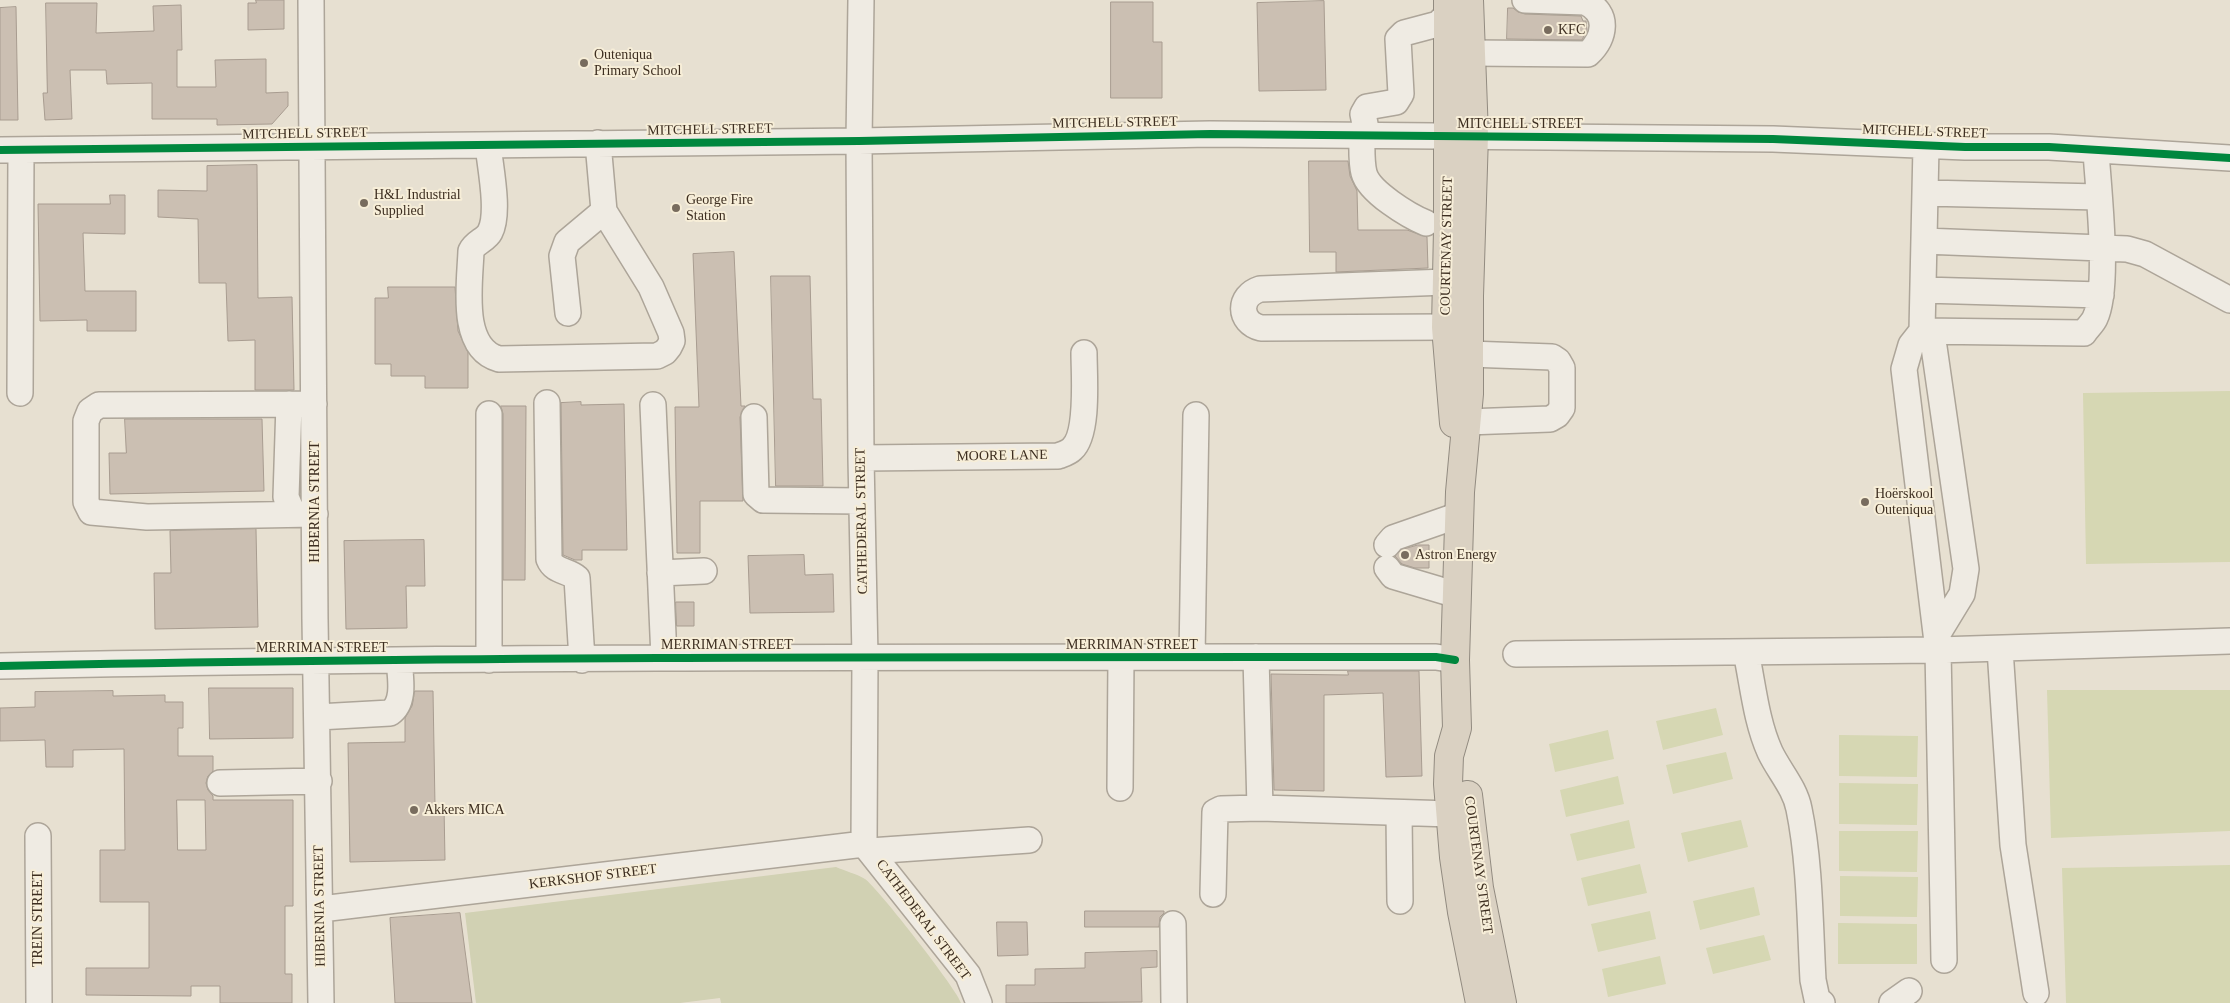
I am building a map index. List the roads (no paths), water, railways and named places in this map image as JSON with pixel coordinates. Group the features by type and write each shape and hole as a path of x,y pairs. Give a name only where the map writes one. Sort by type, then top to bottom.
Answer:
{"highway":[{"name":"COURTENAY STREET","path":"1455,5 1470,53 1446,282 1446,327 1460,503"},
{"name":"COURTENAY STREET","path":"1455,5 1469,394 1460,503 1455,660 1457,728 1449,756 1451,814 1462,912 1480,1003"},
{"name":"COURTENAY STREET","path":"1457,728 1466,750 1469,808 1479,888 1502,1003"}],"street":[{"name":"HIBERNIA STREET","path":"311,0 314,404 304,514 317,659 321,1003"},
{"name":"CATHEDERAL STREET","path":"862,0 860,141 861,458 867,848 968,975 979,1003"},
{"path":"1470,53 1588,54 1596,46 1602,30 1601,19 1594,6 1585,2 1525,0"},
{"path":"1426,223 1407,214 1372,187 1366,180 1363,172 1363,114 1366,107 1396,102 1401,94 1398,39 1404,33 1438,24 1455,5"},
{"name":"MITCHELL STREET","path":"11,150 860,141 1210,134 1364,134 1773,139 1926,146 2049,147 2230,158"},
{"path":"488,144 494,217 490,233 474,245 471,251 469,314 473,334 490,355 495,358 657,356 665,352 669,347 672,341 671,333 651,287 604,211 598,143"},
{"name":"MITCHELL STREET","path":"2096,151 2230,145"},
{"path":"1926,146 1922,331 1911,345 1904,369 1938,642 1944,960"},
{"path":"11,150 20,393"},
{"path":"1922,331 2084,333 2095,318 2101,295 2101,249 2096,151"},
{"path":"1925,193 2099,197"},
{"path":"568,313 562,256 564,248 567,242 604,211"},
{"path":"1924,241 2127,249 2145,254 2230,300"},
{"path":"1446,282 1260,289 1252,291 1243,302 1243,309 1248,322 1253,326 1261,328 1446,327"},
{"path":"1923,290 2101,295"},
{"path":"1922,331 1934,347 1966,569 1962,594 1938,642"},
{"name":"MOORE LANE","path":"861,458 1058,456 1066,453 1073,449 1082,427 1084,353"},
{"path":"1467,422 1550,419 1557,415 1562,408 1562,368 1558,361 1552,357 1469,354"},
{"path":"547,403 549,559 551,564 557,569 572,574 577,578 582,660"},
{"path":"289,404 286,497 304,514"},
{"path":"304,514 147,517 91,512 86,502 86,421 90,411 99,405 314,404"},
{"path":"653,405 664,658"},
{"path":"489,414 489,660"},
{"path":"1192,657 1196,416"},
{"path":"754,417 756,494 760,498 763,500 862,501"},
{"path":"1457,595 1393,576 1387,556 1393,538 1460,503"},
{"path":"660,573 704,571"},
{"path":"1516,654 1746,652 1938,642 2000,648 2230,641"},
{"path":"2000,648 2013,845 2036,993"},
{"path":"1746,652 1760,721 1770,752 1790,786 1799,807 1805,859 1813,980 1817,998 1822,1003"},
{"path":"1120,788 1121,657"},
{"path":"1256,657 1260,808"},
{"name":"MERRIMAN STREET","path":"0,666 317,659 1436,657 1455,660"},
{"path":"318,716 390,713 394,710 400,697 399,660"},
{"path":"220,783 319,781"},
{"path":"1213,894 1215,812 1221,809 1260,808 1399,814 1451,814"},
{"path":"1399,814 1400,901"},
{"name":"TREIN STREET","path":"38,836 39,1003"},
{"name":"KERKSHOF STREET","path":"321,909 867,848 1029,840"},
{"path":"1173,924 1174,1003"}],"place":[{"name":"KFC","path":"1548,30"},
{"name":"Outeniqua Primary School","path":"584,63"},
{"name":"H&L Industrial Supplied","path":"364,203"},
{"name":"George Fire Station","path":"676,208"},
{"name":"Hoërskool Outeniqua","path":"1865,502"},
{"name":"Astron Energy","path":"1405,555"},
{"name":"Akkers MICA","path":"414,810"}]}
